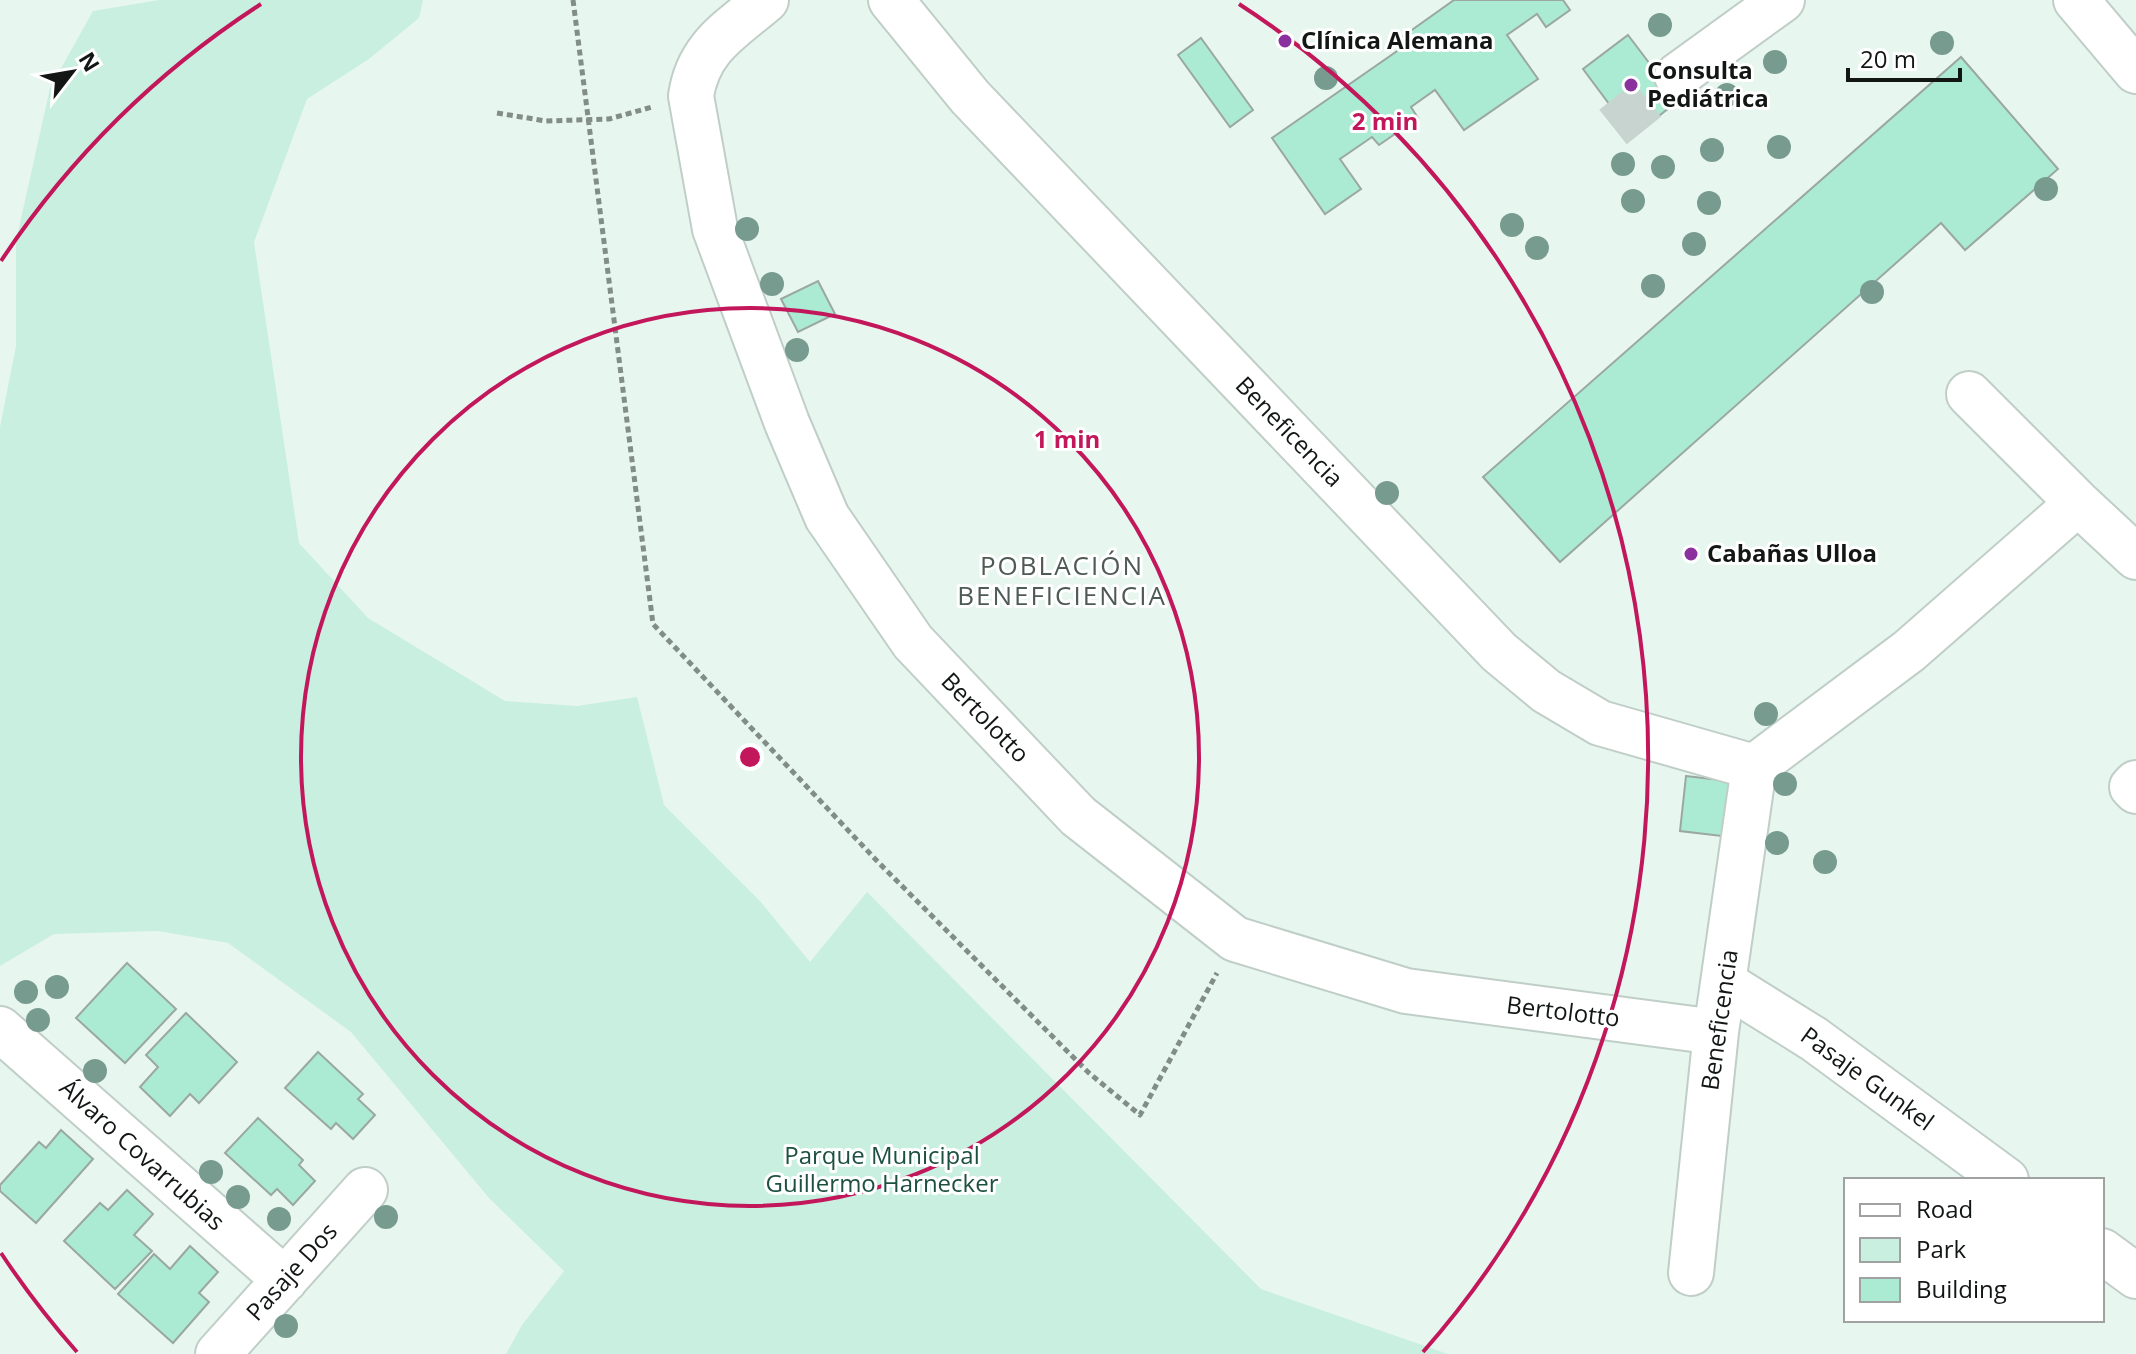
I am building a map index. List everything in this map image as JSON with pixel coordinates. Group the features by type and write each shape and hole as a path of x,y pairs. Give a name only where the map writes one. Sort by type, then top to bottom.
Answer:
{"street":[{"name":"Bertolotto","path":"766,0 706,52 694,76 691,96 715,229 787,423 827,517 913,642 1078,816 1235,939 1406,991 1716,1032"},
{"name":"Beneficencia","path":"891,0 970,97 1499,652 1546,691 1600,723 1754,767 1716,1032 1691,1273"},
{"path":"1677,76 1782,0"},
{"path":"2076,0 2136,71"},
{"path":"1969,394 2136,557"},
{"path":"1754,767 1909,651 2078,503"},
{"path":"2136,783 2132,787 2136,791"},
{"name":"Pasaje Gunkel","path":"1724,983 1814,1039 2003,1178"},
{"name":"Álvaro Covarrubias","path":"0,1029 285,1280"},
{"name":"Pasaje Dos","path":"218,1354 365,1190"},
{"path":"2104,1252 2136,1276"}],"path":[{"path":"573,0 653,624 879,863 1089,1073 1140,1115 1235,939"},
{"path":"497,113 546,121 609,119 691,96"}],"green space":[{"name":"Parque Municipal Guillermo Harnecker","path":"159,0 423,0 419,18 369,59 307,99 254,242 299,543 368,618 505,701 577,706 637,697 664,805 760,901 810,962 867,892 1261,1289 1448,1354 506,1354 522,1325 564,1271 489,1198 351,1032 228,943 158,931 54,934 0,966 0,427 16,346 16,241 50,88 93,11"}],"building":[{"path":"1454,0 1563,0 1570,10 1546,27 1537,14 1507,35 1538,79 1464,130 1435,90 1411,107 1418,118 1379,145 1372,137 1340,159 1361,189 1325,214 1272,138 1400,49 1395,42"},
{"name":"Consulta Pediátrica","path":"1628,35 1678,101 1633,136 1583,69"},
{"path":"1201,38 1253,110 1230,127 1178,55"},
{"path":"1961,57 2058,169 1965,250 1941,223 1560,562 1483,477"},
{"path":"818,281 835,314 798,332 781,299"},
{"path":"1686,776 1737,782 1730,837 1680,831"},
{"path":"127,963 176,1009 125,1063 76,1018"},
{"path":"186,1013 237,1062 199,1103 190,1094 170,1116 140,1087 158,1067 146,1055"},
{"path":"318,1052 363,1094 358,1099 375,1115 353,1139 336,1123 331,1129 285,1088"},
{"path":"258,1118 303,1160 299,1165 315,1181 293,1205 277,1189 271,1195 225,1153"},
{"path":"61,1130 93,1159 36,1223 0,1191 0,1185 39,1142 46,1148"},
{"path":"127,1190 153,1214 134,1235 152,1251 115,1289 64,1241 100,1203 108,1210"},
{"path":"190,1246 218,1272 199,1293 209,1302 173,1343 118,1294 154,1254 170,1269"}],"tunnel":[{"path":"1613,127 1677,76"}],"place":[{"name":"Clínica Alemana","path":"1285,41"},
{"name":"Consulta Pediátrica","path":"1631,85"},
{"name":"Cabañas Ulloa","path":"1691,554"}],"district":[{"name":"POBLACIÓN BENEFICIENCIA","path":"1062,581"}]}
